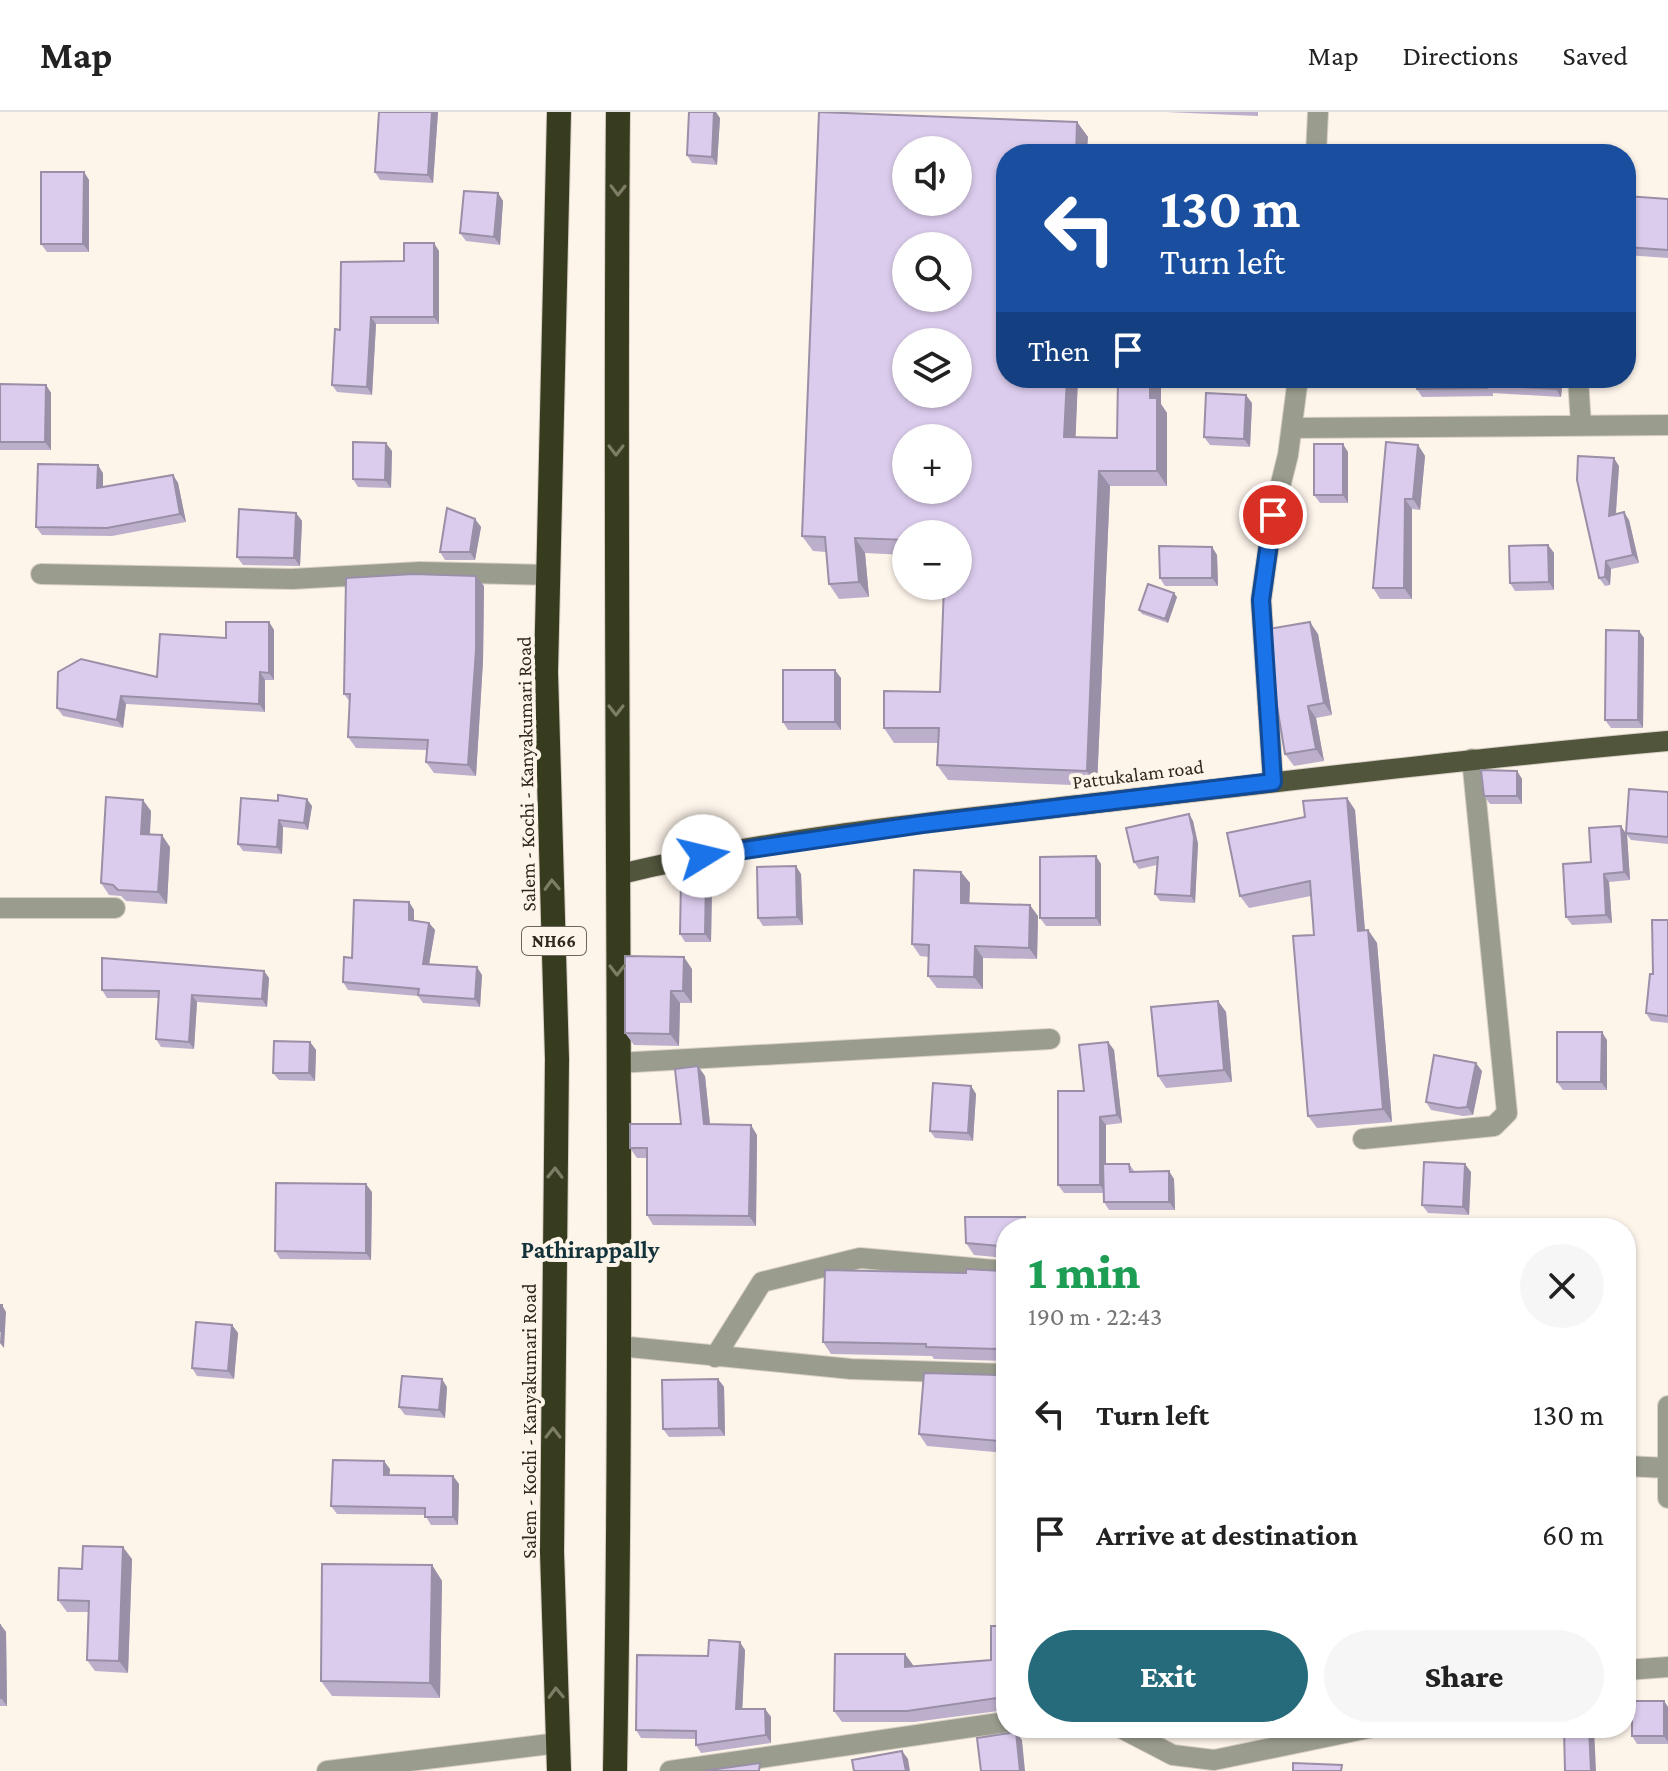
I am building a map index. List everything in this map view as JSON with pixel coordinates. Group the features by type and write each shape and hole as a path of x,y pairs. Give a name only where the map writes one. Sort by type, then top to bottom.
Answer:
{"highway":[{"name":"Salem - Kochi - Kanyakumari Road","path":"559,112 546,672 557,1059 552,1552 559,1771"},
{"path":"615,1771 620,1518 618,112"}],"main road":[{"name":"Pattukalam road","path":"617,875 676,861 841,835 1472,759 1668,741"}],"street":[{"path":"1316,144 1318,112"},
{"path":"1273,782 1261,600 1273,515 1288,455 1297,388"},
{"path":"1579,388 1581,425"},
{"path":"1292,428 1668,425"},
{"path":"41,574 292,579 420,572 549,575"},
{"path":"1363,1139 1494,1126 1507,1113 1472,759"},
{"path":"0,908 115,908"},
{"path":"617,1063 1050,1039"},
{"path":"715,1357 762,1282 860,1258 996,1270"},
{"path":"619,1346 851,1369 996,1374"},
{"path":"1668,1406 1668,1498"},
{"path":"1636,1466 1667,1468"},
{"path":"1636,1669 1668,1667"},
{"path":"670,1771 996,1723"},
{"path":"1140,1738 1173,1755 1215,1765 1327,1738"},
{"path":"327,1771 558,1743"}],"building":[{"path":"379,112 432,112 428,175 375,172"},
{"path":"689,112 714,112 712,157 687,155"},
{"path":"819,112 1077,122 1076,144 996,144 996,388 1066,388 1064,437 1117,438 1118,388 1150,388 1150,398 1157,398 1157,471 1099,471 1087,771 937,765 939,728 884,728 884,691 940,692 943,600 972,600 972,520 892,520 892,539 855,538 859,582 829,584 825,537 802,536"},
{"path":"41,172 84,172 83,244 41,244"},
{"path":"464,191 498,193 494,237 460,233"},
{"path":"1636,197 1668,199 1668,250 1636,248"},
{"path":"404,243 434,243 434,317 371,317 367,387 332,385 335,329 340,330 341,262 404,261"},
{"path":"0,384 46,385 45,442 0,442"},
{"path":"1206,393 1246,395 1244,439 1204,437"},
{"path":"353,442 386,443 385,480 353,479"},
{"path":"1386,442 1418,445 1413,499 1405,499 1404,588 1373,588"},
{"path":"1314,444 1343,444 1343,495 1314,495"},
{"path":"1578,456 1614,458 1609,516 1624,512 1633,555 1606,561 1605,577 1599,578 1577,480"},
{"path":"38,464 98,465 97,488 173,475 180,514 107,528 36,527"},
{"path":"447,508 475,519 470,552 440,552"},
{"path":"239,509 296,513 294,558 237,557"},
{"path":"1548,545 1549,582 1510,583 1509,546"},
{"path":"1159,546 1212,547 1212,578 1160,578"},
{"path":"413,574 476,576 476,650 468,765 426,762 428,740 348,737 350,694 344,694 346,578"},
{"path":"1148,584 1174,593 1165,619 1139,610"},
{"path":"226,622 269,622 269,673 260,672 259,704 121,696 117,720 57,708 58,672 81,659 157,677 160,634 226,638"},
{"path":"1310,622 1324,703 1308,706 1316,749 1285,754 1271,670 1268,629"},
{"path":"1606,630 1639,631 1638,720 1605,720"},
{"path":"783,670 835,670 835,722 783,722"},
{"path":"1481,770 1517,771 1517,796 1484,796"},
{"path":"1629,789 1668,792 1668,837 1626,833"},
{"path":"278,795 307,799 304,823 279,820 277,847 238,844 241,798 278,801"},
{"path":"106,797 143,800 141,834 162,835 158,892 118,890 113,885 101,883"},
{"path":"1347,798 1358,931 1368,930 1383,1109 1308,1116 1293,936 1314,935 1310,881 1240,896 1227,833 1305,817 1303,801"},
{"path":"1189,814 1194,837 1191,896 1155,894 1158,857 1134,862 1126,828"},
{"path":"1621,826 1624,872 1604,874 1606,915 1566,917 1563,864 1591,862 1589,828"},
{"path":"1096,856 1096,918 1040,918 1040,857"},
{"path":"796,866 797,917 758,918 757,867"},
{"path":"914,870 961,872 961,903 1030,905 1029,948 975,946 974,977 928,976 929,945 912,944"},
{"path":"681,879 706,879 705,934 680,934"},
{"path":"354,900 409,902 409,920 429,923 423,964 477,967 475,999 418,995 419,989 343,982 344,957 352,958"},
{"path":"1652,920 1668,920 1668,1016 1646,1013 1650,974 1653,974"},
{"path":"625,956 684,957 683,991 671,991 670,1034 625,1033"},
{"path":"102,958 264,971 262,999 192,995 189,1042 156,1039 159,991 102,990"},
{"path":"1218,1001 1224,1070 1158,1076 1151,1007"},
{"path":"1557,1032 1602,1032 1601,1082 1557,1082"},
{"path":"274,1041 310,1042 309,1073 273,1073"},
{"path":"1108,1042 1117,1115 1100,1117 1100,1185 1058,1185 1058,1091 1084,1091 1079,1045"},
{"path":"1434,1055 1476,1063 1467,1107 1426,1102"},
{"path":"698,1066 704,1124 751,1125 749,1216 647,1215 647,1148 630,1148 630,1124 681,1124 675,1069"},
{"path":"933,1083 971,1086 968,1133 930,1131"},
{"path":"1424,1162 1465,1164 1463,1207 1422,1205"},
{"path":"1103,1164 1129,1164 1130,1172 1169,1171 1169,1202 1104,1202"},
{"path":"276,1183 366,1184 366,1253 275,1251"},
{"path":"965,1217 1025,1217 996,1218 996,1246 966,1243"},
{"path":"966,1269 996,1271 996,1349 823,1342 825,1270 966,1273"},
{"path":"196,1322 232,1325 228,1371 192,1368"},
{"path":"924,1373 996,1375 996,1441 919,1434"},
{"path":"402,1376 442,1379 439,1410 399,1407"},
{"path":"718,1379 719,1428 663,1429 662,1380"},
{"path":"333,1460 384,1461 384,1475 453,1476 453,1517 425,1517 425,1508 331,1506"},
{"path":"83,1546 123,1547 119,1661 87,1660 89,1601 58,1600 59,1568 82,1569"},
{"path":"322,1564 432,1565 430,1683 321,1681"},
{"path":"991,1626 996,1626 996,1698 907,1711 834,1711 835,1654 905,1654 905,1667 991,1660"},
{"path":"709,1640 740,1642 736,1709 765,1709 766,1735 696,1745 696,1731 636,1730 637,1655 708,1656"},
{"path":"1636,1701 1664,1701 1664,1736 1636,1736"},
{"path":"996,1735 996,1738 1017,1738 1020,1771 981,1771 977,1738"},
{"path":"1564,1738 1589,1738 1591,1771 1565,1771"},
{"path":"902,1751 906,1771 854,1771 852,1760"},
{"path":"760,1763 759,1771 703,1771"},
{"path":"1293,1763 1342,1765 1341,1771 1293,1771"}],"district":[{"name":"Pathirappally","path":"590,1249"}],"route":[{"path":"703,856 922,824 1273,782 1261,600 1273,515"}]}
